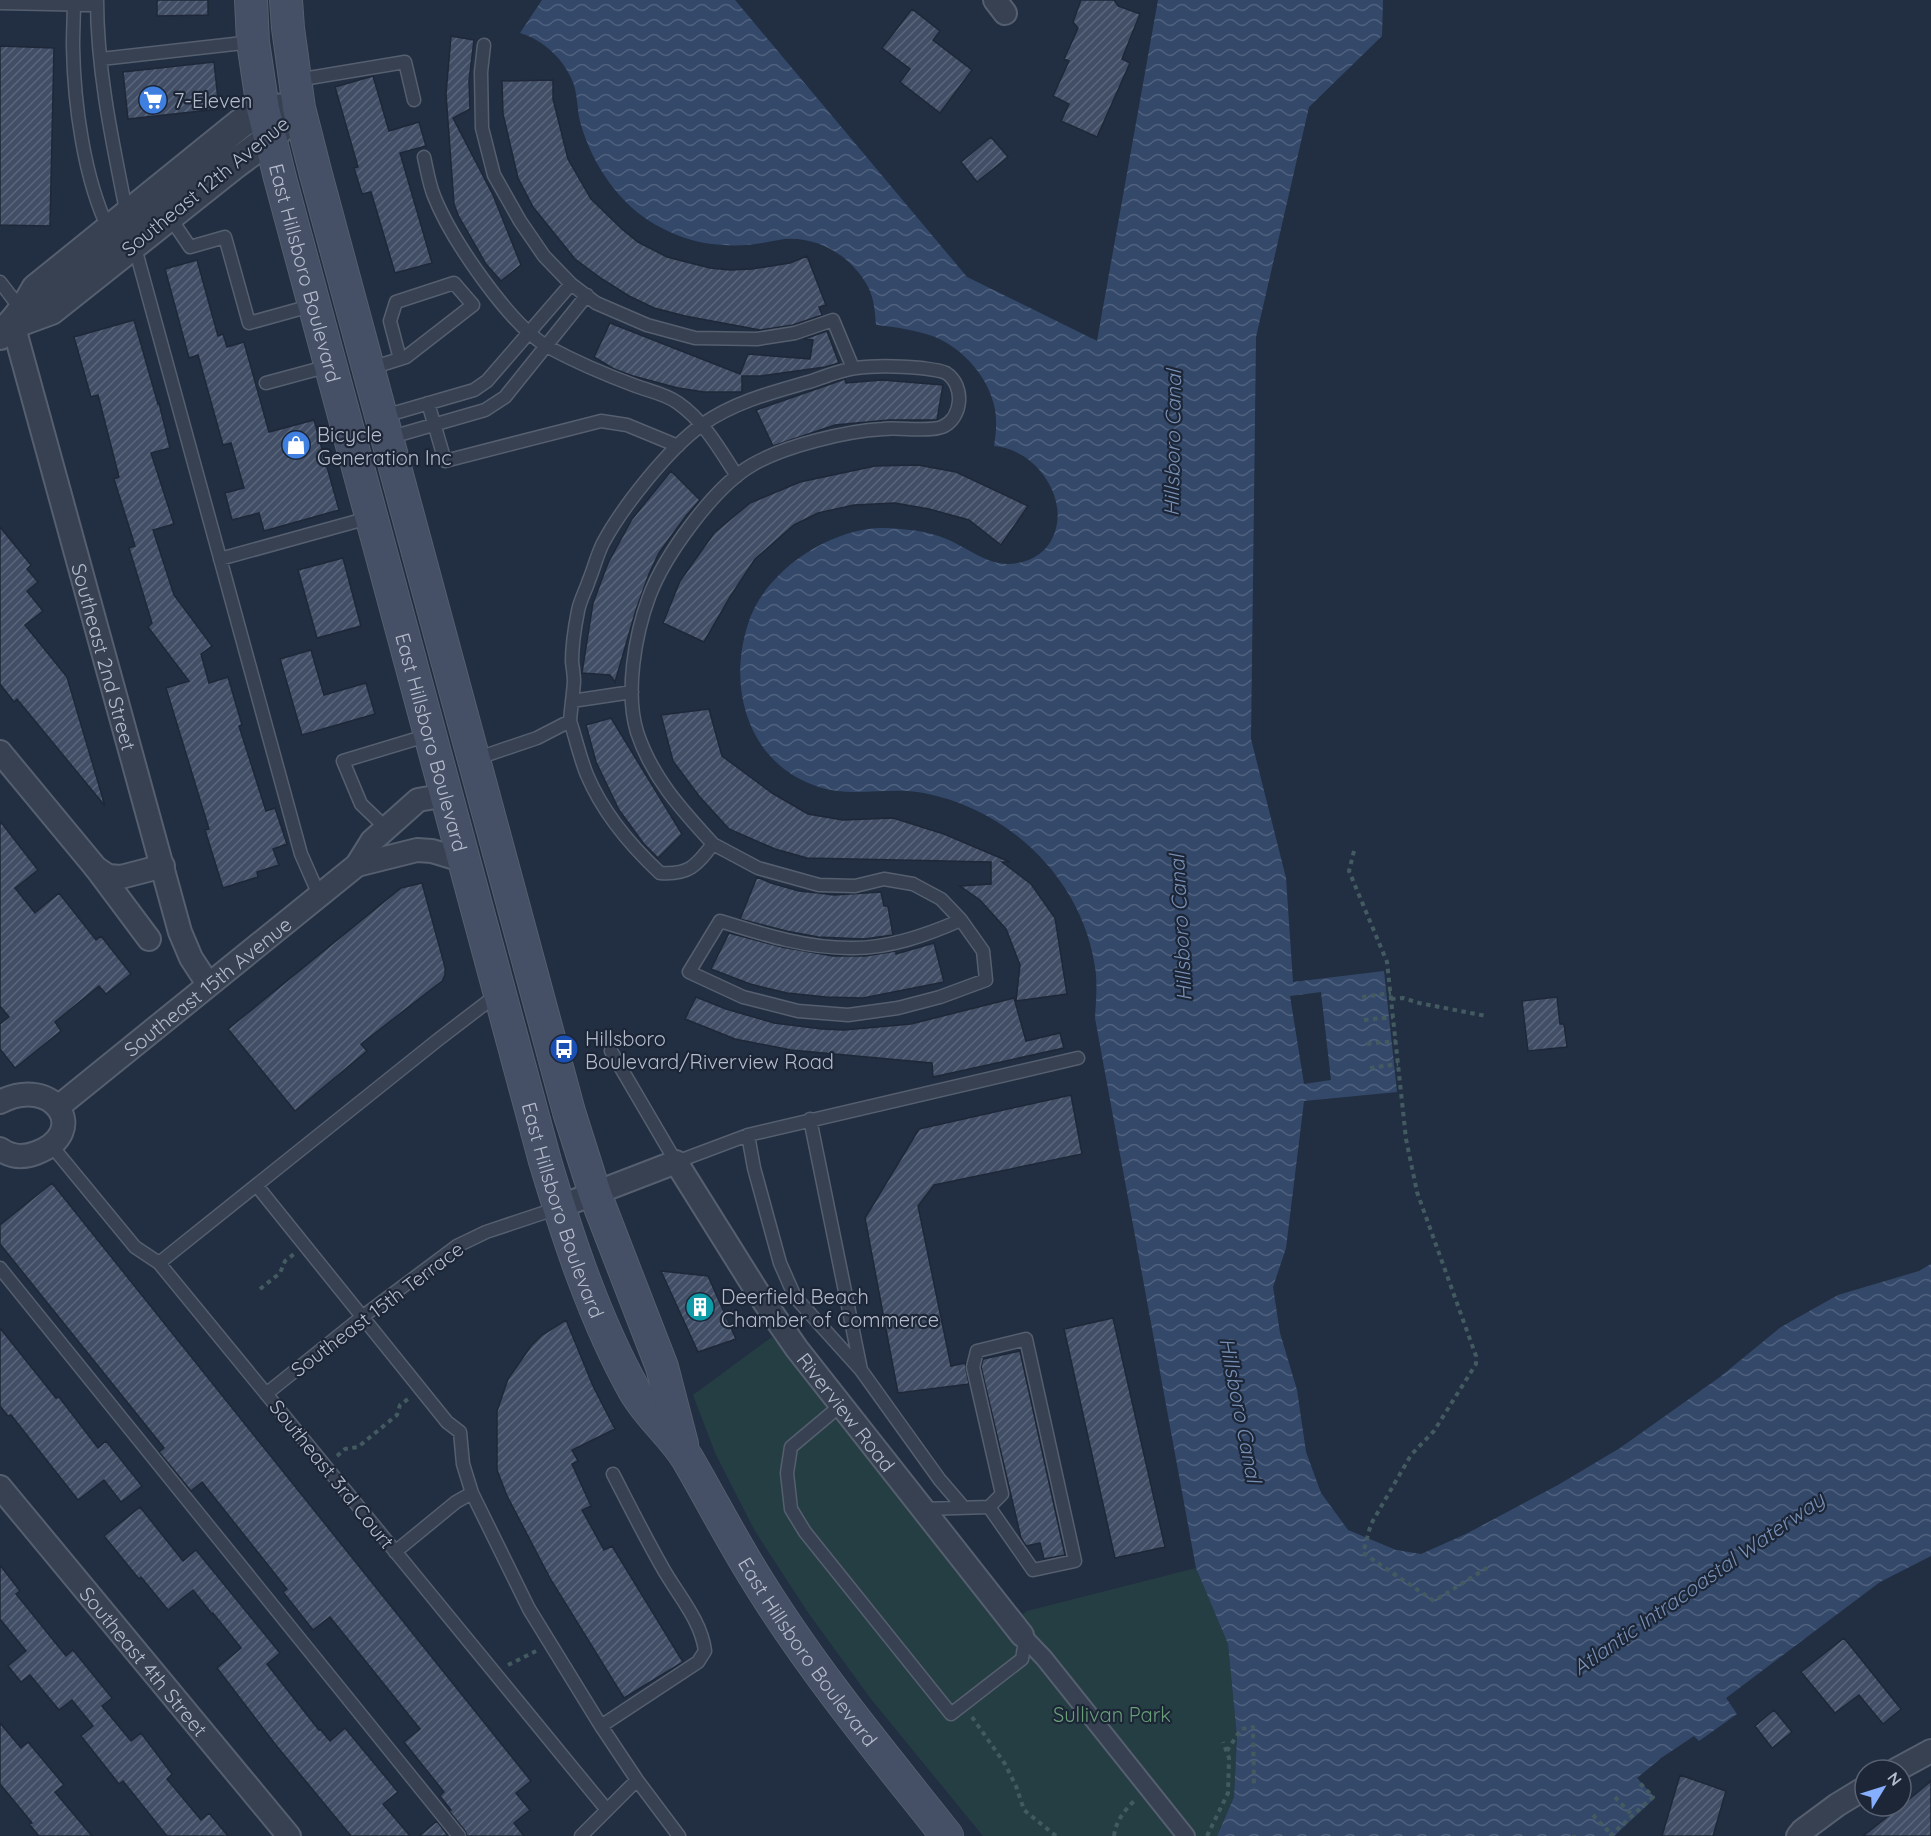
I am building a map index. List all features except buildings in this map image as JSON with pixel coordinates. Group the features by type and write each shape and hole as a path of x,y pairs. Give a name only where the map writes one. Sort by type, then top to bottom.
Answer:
{"main road":[{"name":"East Hillsboro Boulevard","path":"251,0 253,42 267,124 330,366 559,1207 603,1324 635,1391 686,1456 713,1507 762,1589 837,1697 947,1836"},
{"name":"East Hillsboro Boulevard","path":"286,0 297,94 368,369 569,1113 595,1194 662,1367 686,1456"},
{"path":"414,670 430,682 447,744 455,757 474,760"},
{"path":"446,795 467,810 480,824 524,945"}],"street":[{"name":"Southeast 12th Avenue","path":"125,232 169,216 297,94"},
{"name":"Southeast 12th Avenue","path":"12,324 51,310 125,232 240,124 267,124"},
{"name":"Southeast 2nd Street","path":"12,324 184,945 208,984"},
{"path":"0,752 96,868 149,939"},
{"name":"Southeast 15th Avenue","path":"58,1107 357,865 372,841 418,800 446,795"},
{"name":"Southeast 15th Avenue","path":"357,865 417,850 432,851 465,861"},
{"path":"96,868 108,876 121,877 163,866"},
{"path":"0,1102 23,1094 38,1095 48,1098 58,1107 62,1117 62,1129 58,1139 51,1145 0,1168"},
{"path":"0,1149 12,1155 23,1156"},
{"path":"559,1207 676,1162"},
{"name":"Riverview Road","path":"676,1162 758,1293 797,1349 1022,1635"},
{"name":"Southeast 4th Street","path":"0,1487 289,1836"},
{"path":"1022,1635 1044,1659 1186,1836"},
{"path":"1913,1761 1931,1751"},
{"path":"1802,1834 1837,1805 1853,1795"}],"lane":[{"path":"74,2 75,96 92,183 98,206 125,232"},
{"path":"0,3 97,3 101,59 125,232 220,559 301,854 320,895"},
{"path":"101,59 253,42"},
{"path":"484,45 481,72 482,128 494,175 520,221 544,256 571,284 596,303 647,325 695,338 757,339 795,333 832,320 852,368"},
{"path":"297,94 405,62 414,100"},
{"path":"424,157 434,196 454,235 500,302 547,346 613,377 677,401 702,424 737,476"},
{"path":"169,216 190,247 225,237 249,323 314,305"},
{"path":"0,282 12,324"},
{"path":"368,369 400,359 406,357 473,305 454,283 396,302 390,321 400,359"},
{"path":"384,428 428,403 474,390 487,381 531,333 571,284"},
{"path":"384,428 435,425 485,410 496,404 505,397 587,296"},
{"path":"266,383 330,366"},
{"path":"713,844 694,866 677,874 660,873 634,849 602,806 587,775 570,721 574,679 572,660 578,609 603,544 636,493 678,446 702,424 737,404 852,368 880,366 944,372 956,381 961,399 955,414 943,427 883,429 821,439 783,451 751,465 715,495 667,561 649,597 633,672 632,692 637,730 648,760 681,809 713,844 758,868 819,885 855,886 884,879 912,884 941,899 961,920 983,951 986,980 940,997 898,1008 848,1015 798,1011 743,997 689,972 720,921 772,938 851,948 894,944 937,931 961,920"},
{"path":"428,403 446,461 602,421 627,425 678,446"},
{"path":"220,559 372,517"},
{"path":"572,701 632,692"},
{"path":"474,760 537,738 570,721"},
{"path":"386,828 362,804 343,761 430,734"},
{"path":"159,1263 501,992"},
{"path":"611,1051 676,1162 748,1135 1078,1058"},
{"path":"810,1119 861,1370"},
{"path":"748,1135 754,1168 780,1263 795,1297 861,1370 940,1480 964,1508"},
{"name":"Southeast 3rd Court","path":"51,1145 135,1247 159,1263 607,1810"},
{"path":"257,1186 447,1422 460,1432 463,1464 472,1493 529,1609 601,1726 637,1780 679,1836"},
{"name":"Southeast 15th Terrace","path":"266,1394 362,1317 458,1246 486,1232 559,1207"},
{"path":"0,1268 459,1836"},
{"path":"923,1509 989,1507 1002,1494 974,1367 978,1351 1026,1339 1075,1562 1033,1570 989,1507"},
{"path":"841,1405 791,1447 787,1473 791,1509 805,1532 951,1714 1022,1659 1024,1647 1022,1635"},
{"path":"601,1726 698,1662 705,1651 704,1638 613,1474"},
{"path":"395,1552 456,1502 472,1493"},
{"path":"581,1836 637,1780"}],"path":[{"path":"1354,852 1349,871 1387,962 1406,1139 1417,1192 1476,1356 1476,1364 1434,1431 1411,1455 1371,1524 1363,1553 1434,1601 1490,1566"},
{"path":"1362,997 1391,996 1486,1016"},
{"path":"1364,1020 1393,1017"},
{"path":"1367,1044 1396,1041"},
{"path":"1370,1068 1398,1064"},
{"path":"260,1289 280,1273 285,1261 304,1246"},
{"path":"325,1466 345,1449 358,1447 397,1415 400,1405 421,1389"},
{"path":"496,1676 513,1662 550,1642"},
{"path":"964,1704 1005,1764 1024,1810 1056,1836"},
{"path":"1227,1751 1240,1729 1253,1727 1254,1788"},
{"path":"1207,1836 1228,1793 1229,1758 1223,1742"},
{"path":"1593,1815 1611,1835 1653,1797 1637,1780"},
{"path":"1114,1836 1115,1827 1125,1810 1148,1789"},
{"path":"1615,1797 1633,1816"}],"green space":[{"name":"Sullivan Park","path":"772,1337 1004,1630 1027,1611 1196,1568 1228,1644 1237,1737 1234,1797 1217,1836 983,1836 871,1699 807,1611 755,1531 716,1455 693,1395"}],"water":[{"path":"542,0 735,0 967,277 1097,341 1158,0 1383,0 1382,36 1309,107 1256,337 1251,739 1286,878 1293,982 1384,971 1397,1092 1304,1101 1286,1248 1273,1287 1280,1333 1297,1390 1306,1452 1321,1493 1348,1530 1396,1550 1421,1554 1466,1534 1558,1485 1620,1448 1720,1377 1781,1327 1838,1295 1919,1271 1931,1264 1931,1556 1880,1582 1726,1698 1737,1714 1699,1741 1694,1736 1661,1758 1637,1778 1655,1798 1614,1836 1217,1836 1234,1797 1237,1737 1228,1644 1196,1568 1095,1018 1096,974 1089,941 1077,910 1060,881 1039,856 1014,834 987,816 956,802 924,793 911,791 845,792 819,787 795,776 775,761 760,742 749,721 740,674 742,649 748,624 756,605 783,571 800,557 819,546 860,531 887,528 928,533 993,562 1018,563 1039,554 1052,539 1057,524 1054,493 1036,466 1024,456 1009,449 994,446 996,419 992,397 974,366 956,349 935,337 921,332 876,325 874,304 869,290 860,275 843,257 821,245 797,239 737,245 718,245 697,241 662,228 630,206 600,169 586,140 574,85 566,68 546,46 520,33","holes":["1321,992 1331,1080 1304,1084 1290,996"]}],"place":[{"name":"7-Eleven","path":"153,100"},
{"name":"Bicycle Generation Inc","path":"296,445"},
{"name":"Hillsboro Boulevard/Riverview Road","path":"564,1049"},
{"name":"Deerfield Beach Chamber of Commerce","path":"700,1307"}],"water label":[{"name":"Hillsboro Canal","path":"1172,443"},
{"name":"Hillsboro Canal","path":"1180,928"},
{"name":"Hillsboro Canal","path":"1241,1410"},
{"name":"Atlantic Intracoastal Waterway","path":"1698,1583"}]}
